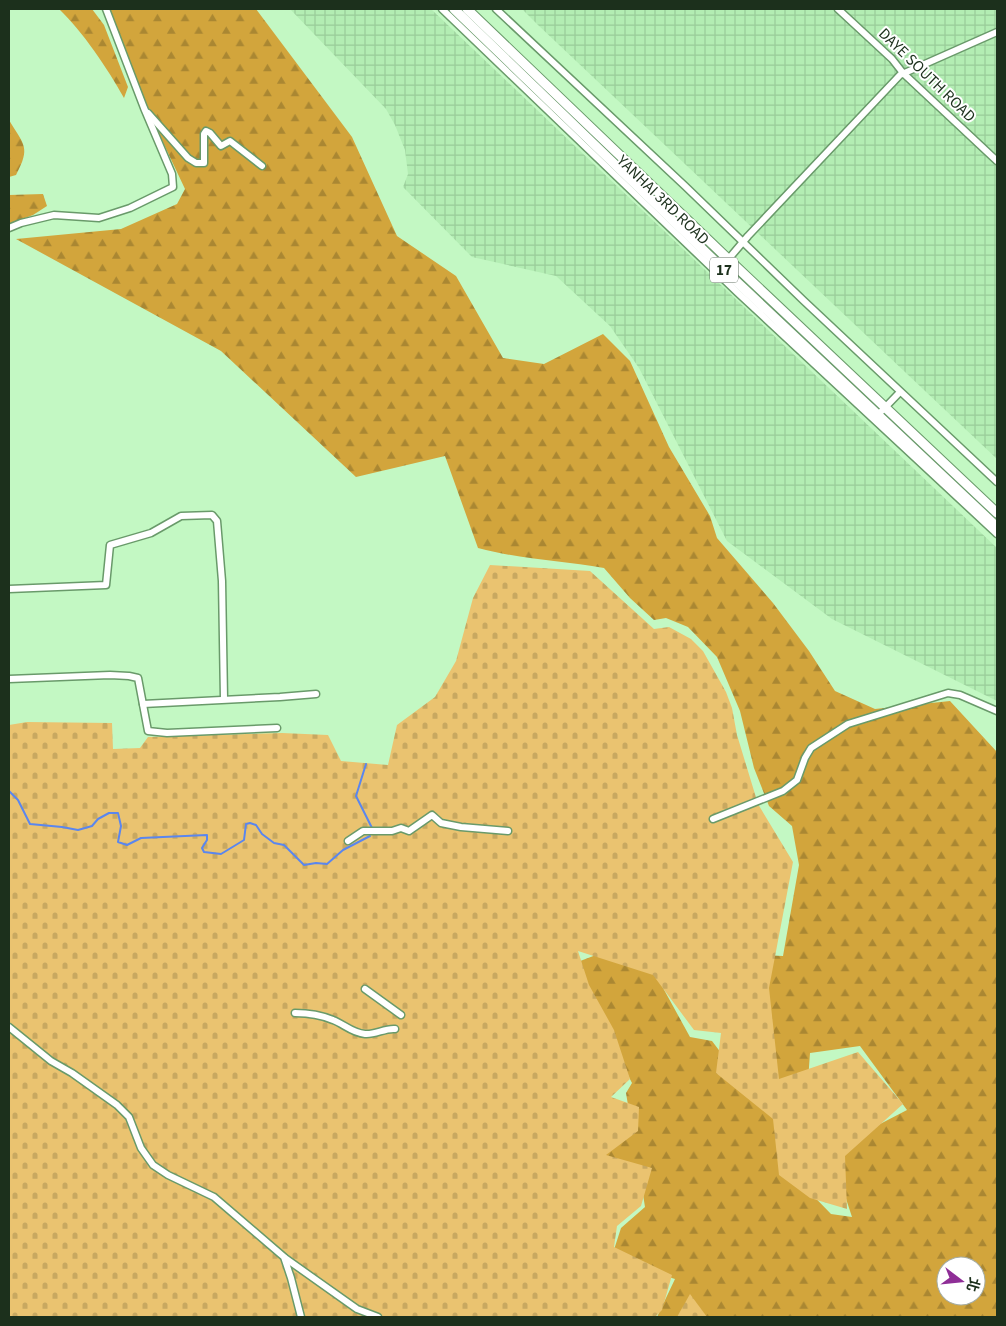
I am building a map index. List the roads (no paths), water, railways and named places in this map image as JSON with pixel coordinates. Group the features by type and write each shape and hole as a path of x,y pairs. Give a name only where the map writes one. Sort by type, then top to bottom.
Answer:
{"main road":[{"name":"YANHAI 3RD ROAD","path":"454,9 582,132 628,182 719,270 997,527"},
{"name":"YANHAI 3RD ROAD","path":"467,9 501,54"},
{"name":"YANHAI 3RD ROAD","path":"582,132 637,172 997,513"}],"street":[{"path":"9,228 54,215 100,218 130,208 173,187 172,174 106,9"},
{"name":"YANHAI 3RD ROAD","path":"442,9 501,54 582,132"},
{"name":"YANHAI 3RD ROAD","path":"496,9 997,482"},
{"name":"DAYE SOUTH ROAD","path":"838,9 997,161"},
{"path":"719,270 742,243 903,73 997,32"},
{"path":"144,108 190,160 196,163 204,163 204,134 206,131 221,146 230,141 262,166"},
{"path":"628,182 637,172"},
{"path":"686,238 695,228"},
{"path":"812,357 821,347"},
{"path":"876,417 900,392"},
{"name":"YANHAI 3RD ROAD","path":"876,417 997,534"},
{"path":"9,589 106,585 110,544 151,533 182,516 212,515 217,521 221,573 224,699"},
{"path":"9,679 129,676 138,678 148,731 167,733 277,728"},
{"path":"713,819 783,791 797,780 811,748 848,724 948,693 960,694 997,711"},
{"path":"143,704 316,694"},
{"path":"348,841 363,831 392,831 402,828 409,831 432,815 440,823 460,827 508,831"},
{"path":"365,989 401,1015"},
{"path":"295,1013 310,1013 332,1019 354,1032 367,1034 389,1028 395,1029"},
{"path":"9,1027 45,1056 117,1104 129,1117 141,1148 153,1165 168,1175 214,1197 284,1257 357,1309 378,1317"},
{"path":"284,1257 301,1317"}],"waterway":[{"path":"366,764 356,796 372,828"},
{"path":"9,791 18,800 30,824 78,830 92,826 98,819 109,813 118,813 121,826 118,842 127,845 141,838 207,835 207,840 202,848 204,852 221,854 244,840 246,824 250,823 256,825 262,834 274,843 284,845 304,865 327,864 343,850 370,836"}]}
